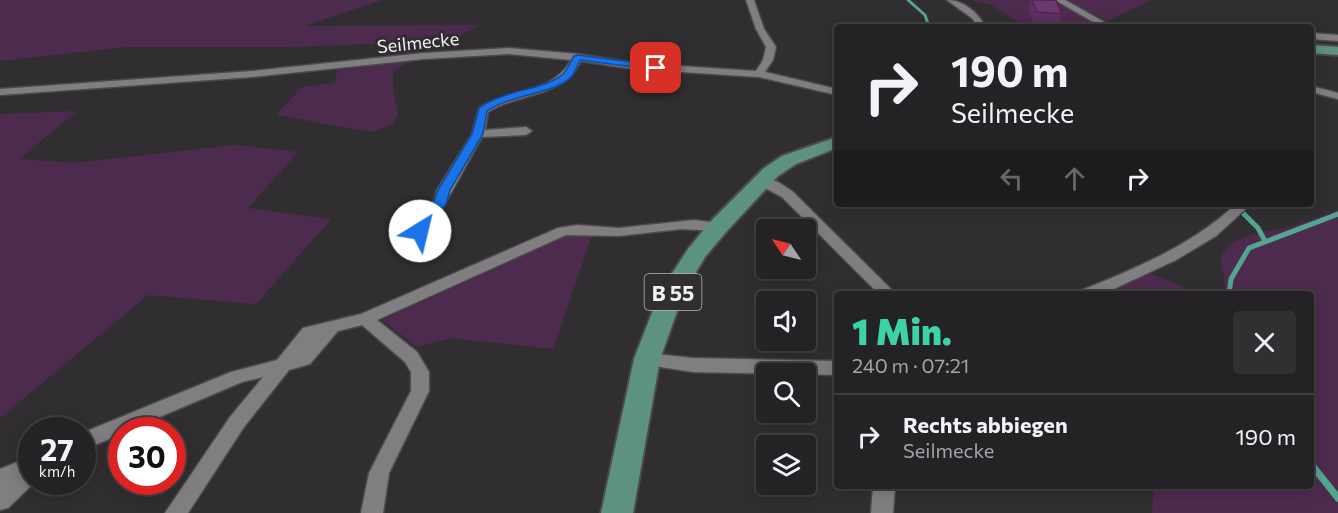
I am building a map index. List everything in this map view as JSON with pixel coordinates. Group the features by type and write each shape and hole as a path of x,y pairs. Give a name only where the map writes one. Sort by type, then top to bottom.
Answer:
{"main road":[{"path":"1314,50 1338,51"},
{"name":"B 55","path":"617,513 647,359 672,292 696,254 762,181 789,159 834,143"}],"street":[{"path":"750,0 760,29 771,47 768,60 759,74"},
{"path":"951,0 976,18 979,24"},
{"path":"1059,0 1103,24"},
{"path":"1314,36 1338,38"},
{"path":"1314,42 1338,43"},
{"name":"Seilmecke","path":"0,92 252,75 424,56 509,51 578,57 634,66 759,74 834,91"},
{"path":"420,231 440,204 444,190 478,134 483,110 515,94 554,84 567,76 578,57"},
{"path":"1314,90 1338,96"},
{"path":"478,134 526,131"},
{"path":"762,181 773,185 787,195 885,291"},
{"path":"1095,291 1145,271 1198,239 1241,207"},
{"path":"96,436 237,377 304,359 334,325 365,319 563,231 572,229 620,232 698,224 718,227"},
{"path":"365,319 411,357 420,372 420,391 378,473 372,513"},
{"path":"647,359 705,365 834,368"},
{"path":"176,513 237,422 282,365"},
{"path":"0,478 18,470"},
{"path":"0,501 18,484"},
{"path":"882,513 884,489"}],"shaded area":[{"path":"0,0 382,0 304,26 480,25 450,41 292,47 127,47 0,61"},
{"path":"970,0 1055,0 1086,16 1095,24 1028,24 1017,21 991,5"},
{"path":"1063,0 1151,0 1108,21"},
{"path":"411,61 393,71 393,88 398,115 393,124 372,132 276,115 302,87 335,83 337,70"},
{"path":"77,111 19,159 74,163 235,145 298,152 248,208 331,219 256,304 148,295 0,418 0,114"},
{"path":"1338,210 1338,513 1152,513 1154,489 1314,489 1314,291 1224,291 1225,282 1221,257 1228,247 1243,238 1292,226"},
{"path":"573,233 592,235 553,349 450,338 417,347 382,320"},
{"path":"1150,273 1193,291 1111,291"}],"building":[{"path":"1032,0 1056,0 1062,14 1037,12"}],"waterway":[{"path":"908,0 925,15 928,24"},
{"path":"1244,214 1258,228 1265,241"},
{"path":"1229,291 1231,279 1249,248 1338,214"},
{"path":"1314,468 1338,498"}],"route":[{"path":"420,231 440,204 444,190 478,134 480,115 489,105 515,94 554,84 567,76 578,57 656,68"}]}
